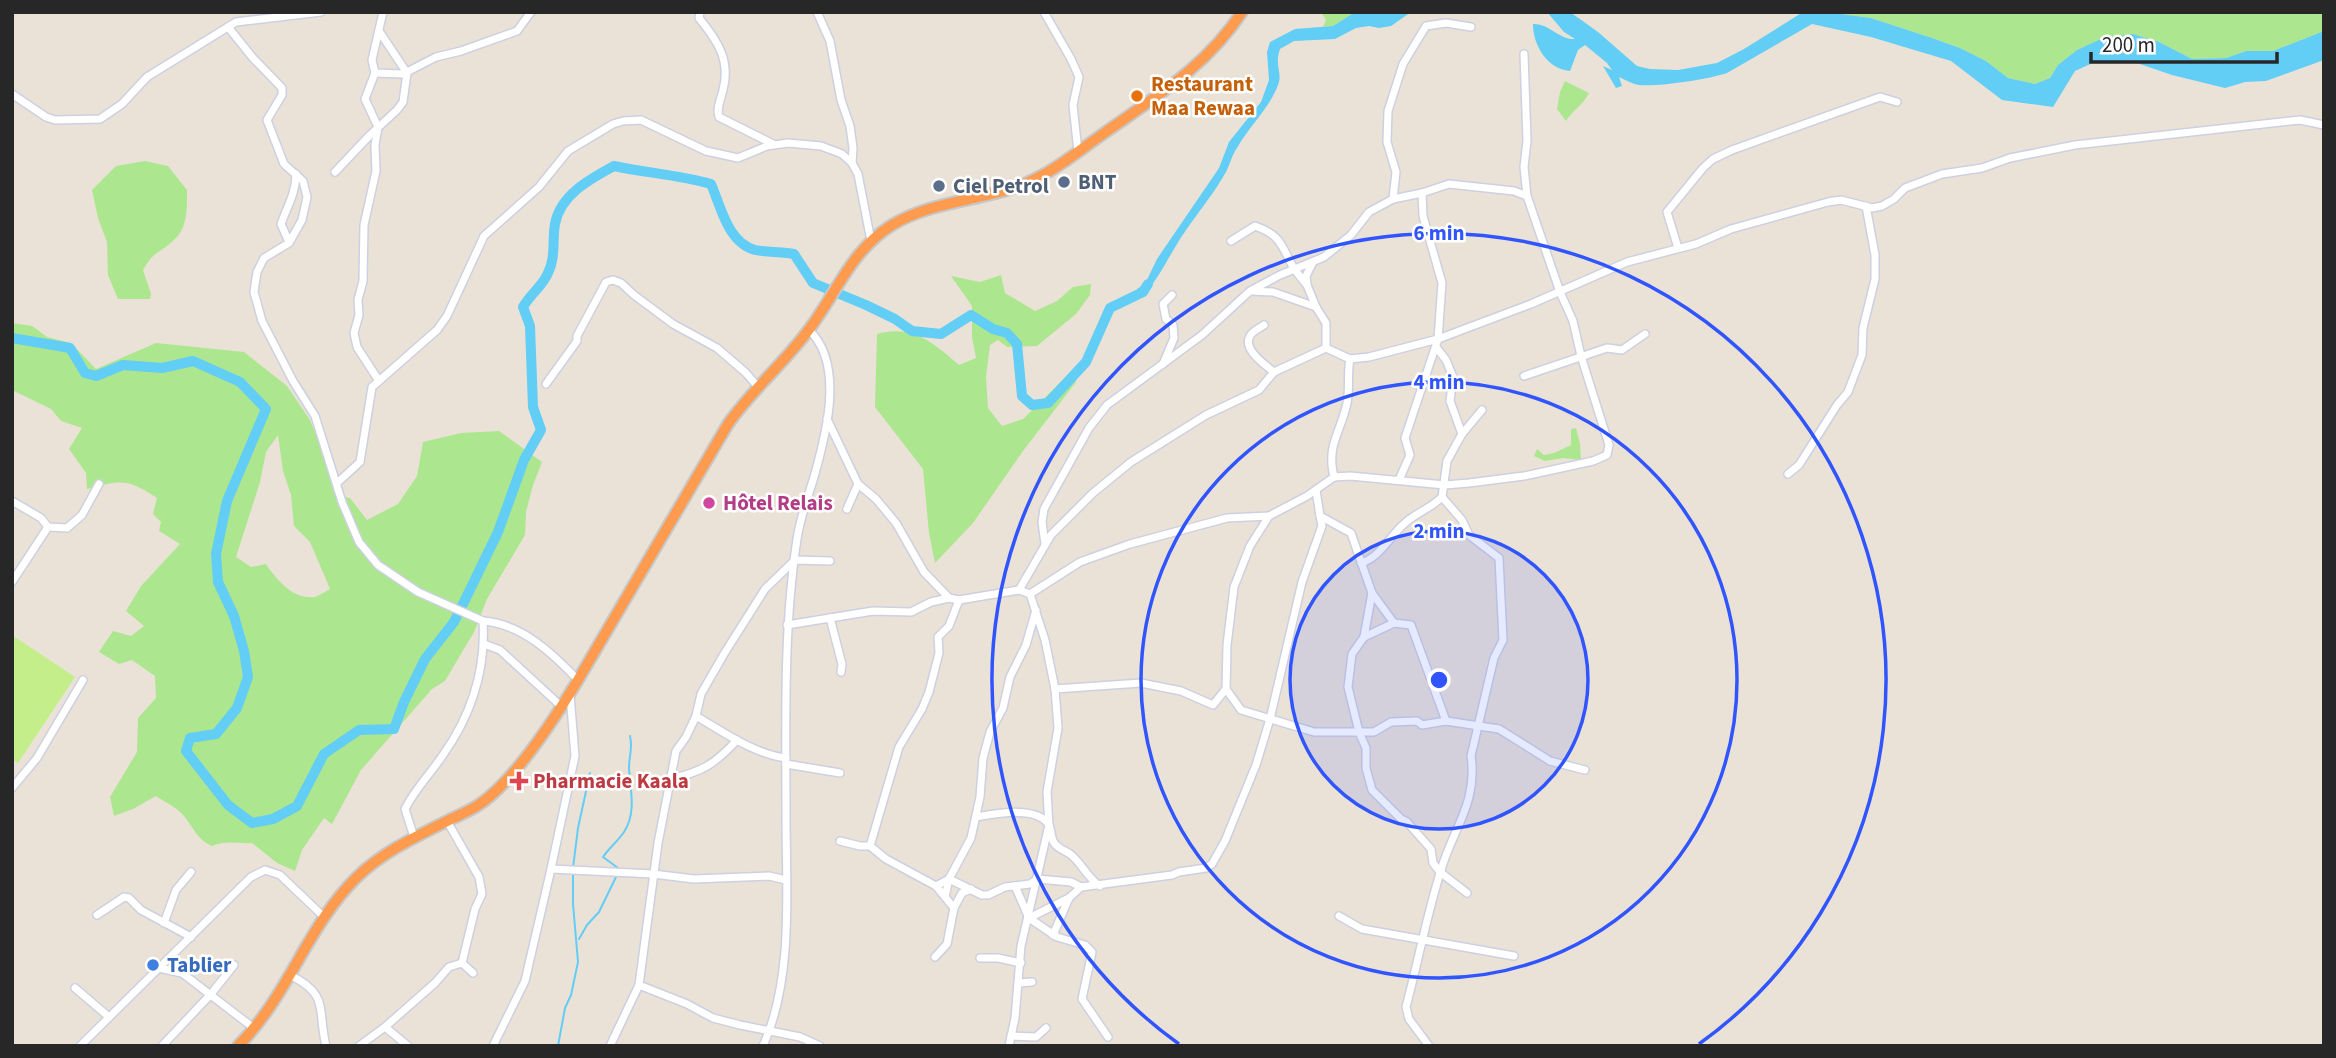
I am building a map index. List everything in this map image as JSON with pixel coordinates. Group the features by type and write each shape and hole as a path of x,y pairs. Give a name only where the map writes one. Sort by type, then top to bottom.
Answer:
{"highway":[{"path":"238,1046 274,1004 324,917 364,871 389,851 479,805 497,789 562,706 728,424 809,330 849,265 871,241 892,225 923,211 989,195 1031,181 1058,167 1193,70 1215,48 1242,12"}],"street":[{"path":"12,94 55,120 100,119 122,104 147,77 236,22 321,12"},
{"path":"379,381 357,347 354,333 363,281 364,225 375,182 377,127 366,99 366,91 375,72 372,60 383,12"},
{"path":"375,72 407,73 436,57 517,31 531,12"},
{"path":"700,12 699,18 715,37 724,55 724,86 717,112 719,117 774,145"},
{"path":"1044,12 1079,77 1073,105 1078,152"},
{"path":"817,13 830,41 841,100 850,126 852,163"},
{"path":"1393,199 1395,172 1387,142 1388,111 1404,64 1426,26 1446,23 1471,27"},
{"path":"228,27 282,88 282,95 267,120 284,164 303,181 307,197 302,220 289,243 264,258 257,272 254,292 262,321 314,416 342,502 359,542 378,565 418,593 539,642 578,680"},
{"path":"335,172 403,102 407,73 379,31"},
{"path":"1524,54 1527,141 1524,167 1527,196 1560,292 1573,321 1609,445 1607,455 1593,461 1524,476 1445,485 1350,476 1334,477 1269,516 1250,546 1234,587 1227,645 1226,690 1241,710 1314,732 1374,732 1391,722 1417,721 1423,725 1446,721 1479,724 1499,729 1550,761 1585,770"},
{"path":"1678,248 1667,212 1697,174 1713,159 1862,102 1880,97 1897,102"},
{"path":"337,483 360,462 372,387 437,330 447,316 484,236 539,187 568,151 613,124 641,120 706,151 738,158 774,145 789,143 821,146 842,154 852,163 858,174 871,241"},
{"path":"1020,590 1051,534 1130,462 1206,415 1259,390 1273,372 1326,348 1350,359 1437,343 1627,262 1696,244 1731,229 1828,202 1841,200 1872,208 1882,206 1895,199 1905,188 1942,174 1982,168 2010,158 2075,145 2300,120 2324,125"},
{"path":"289,243 281,224 296,186 296,174"},
{"path":"1045,544 1042,522 1044,509 1089,428 1107,405 1221,320 1250,290 1324,257 1352,235 1369,212 1393,199 1449,184 1514,191 1527,196"},
{"path":"1399,480 1410,455 1405,438 1437,343 1442,283 1423,216 1422,193"},
{"path":"1788,474 1799,465 1848,392 1862,355 1863,328 1875,279 1875,255 1866,206"},
{"path":"1231,241 1255,226 1268,231 1282,242 1294,269 1307,285"},
{"path":"1314,261 1306,276 1307,285 1326,323 1326,348"},
{"path":"547,383 577,341 577,336 606,282 613,280 621,283 673,324 718,348 758,387"},
{"path":"1250,290 1273,292 1316,307"},
{"path":"1163,364 1174,338 1173,325 1166,319 1163,304 1172,295"},
{"path":"1264,325 1248,339 1250,348 1259,360 1273,372"},
{"path":"763,1046 780,996 786,880 787,625 798,536 824,441 827,419 829,383 822,346 809,330"},
{"path":"1524,376 1581,355 1608,348 1622,350 1645,334"},
{"path":"1437,343 1452,377 1450,401 1462,434"},
{"path":"1334,477 1330,461 1336,432 1348,402 1347,374 1350,359"},
{"path":"1361,562 1370,560 1408,520 1433,505 1442,496 1447,461 1462,434 1482,410"},
{"path":"827,419 858,484 876,499 896,523 924,572 949,598"},
{"path":"12,501 41,518 48,527 66,528 82,515 99,484"},
{"path":"847,509 858,484"},
{"path":"949,879 982,895 988,895 1005,887 1030,884 1038,879 1071,882 1081,887 1100,886 1172,876 1179,872 1206,868 1212,864 1225,841 1256,765 1270,719 1302,582 1322,526 1316,489"},
{"path":"1429,1046 1415,1028 1407,1011 1440,872 1465,814 1473,771 1471,756 1494,658 1503,640 1499,558 1469,535 1462,520 1442,496"},
{"path":"1030,594 1080,562 1130,544 1227,517 1269,516"},
{"path":"1320,516 1351,533 1373,593 1394,623"},
{"path":"12,582 48,527"},
{"path":"610,1046 639,985 653,874 670,779 676,751 696,716 701,694 765,589 794,560 830,561"},
{"path":"787,625 873,611 911,612 931,602 949,598 959,600 1020,590 1030,594 1055,689 1058,728 1047,792 1053,842 1077,860 1100,886"},
{"path":"1373,593 1364,637 1352,654 1348,687 1359,732 1366,748 1366,768 1372,790 1407,822 1431,849 1433,863 1440,872 1467,893"},
{"path":"870,846 899,747 929,692 939,653 938,637 949,626 959,600"},
{"path":"945,897 949,879 971,838 983,758 990,732 1003,708 1010,677 1026,645 1036,610"},
{"path":"830,618 842,664 841,672"},
{"path":"414,837 405,809 463,726 474,699 484,644 483,621"},
{"path":"1364,637 1394,623 1412,625 1446,721"},
{"path":"484,644 500,650 562,706"},
{"path":"12,788 16,779 37,758 83,680"},
{"path":"1055,689 1141,683 1165,686 1213,705 1226,690"},
{"path":"493,1046 525,981 551,869 575,756 569,694"},
{"path":"696,716 737,740 786,761 840,773"},
{"path":"1366,748 1374,732"},
{"path":"670,779 688,775 718,761 737,740"},
{"path":"976,817 1002,812 1024,813 1037,816 1049,825"},
{"path":"447,821 480,877 482,894 475,909 462,963"},
{"path":"1009,1046 1020,984 1021,946 1049,825"},
{"path":"840,841 870,846 886,859 936,886 954,908"},
{"path":"551,869 653,874 694,879 769,876 786,880"},
{"path":"80,1046 251,877 265,870 280,875 324,917"},
{"path":"163,923 176,890 191,872"},
{"path":"936,886 949,879"},
{"path":"1015,886 1029,918 1053,935 1085,946 1092,952 1082,999 1108,1037"},
{"path":"1029,918 1069,898 1081,887"},
{"path":"935,957 947,944 954,908 962,893 971,889"},
{"path":"97,915 124,897 163,923 191,936"},
{"path":"1053,935 1069,898"},
{"path":"1339,916 1362,929 1514,956"},
{"path":"980,958 998,958 1021,963"},
{"path":"462,963 473,973"},
{"path":"359,1046 435,984 449,967 462,963"},
{"path":"162,1046 234,965"},
{"path":"159,968 181,973 255,1029"},
{"path":"290,975 309,985 322,1007 326,1046"},
{"path":"1020,984 1032,982"},
{"path":"639,985 713,1017 800,1037 820,1046"},
{"path":"75,988 109,1017"},
{"path":"385,1027 408,1046"},
{"path":"1011,1036 1036,1037 1046,1028"}],"green space":[{"path":"1321,12 1371,12 1352,14 1333,26 1323,27 1326,20"},
{"path":"1825,12 2324,12 2324,31 2273,51 2246,51 2226,58 2192,59 2159,42 2133,34 2102,39 2077,50 2058,65 2050,78 2035,84 2008,78 1986,61 1932,38 1871,18"},
{"path":"1565,81 1589,93 1566,121 1557,109"},
{"path":"145,161 168,166 187,190 186,216 179,234 154,255 143,270 151,294 150,299 118,299 108,275 107,242 92,190 116,166"},
{"path":"1001,275 1005,293 1035,311 1057,301 1073,287 1091,284 1090,295 1076,314 1037,346 1007,347 998,340 990,345 986,377 988,408 1002,426 1023,419 1072,371 1076,382 973,523 935,563 929,533 923,469 875,407 877,334 912,334 941,349 959,365 976,358 972,337 972,306 951,276 980,282"},
{"path":"12,323 32,326 47,337 71,343 96,369 156,343 244,352 287,386 310,420 338,496 350,498 367,520 398,504 417,476 423,442 461,433 499,431 542,462 526,512 525,535 487,599 474,632 445,681 432,689 361,770 332,824 324,818 302,850 295,871 277,863 252,843 212,846 206,843 180,812 156,796 114,816 110,797 137,752 138,718 156,698 155,676 132,660 119,664 99,652 113,631 131,636 144,626 126,611 141,586 180,544 159,531 161,522 153,514 157,498 147,492 124,483 87,489 86,473 69,449 82,428 61,421 51,409 12,390","holes":["278,435 283,471 291,495 294,526 310,542 330,589 315,597 292,592 266,564 251,567 236,557 260,482 266,452"]},
{"path":"1576,428 1581,460 1563,458 1545,461 1534,456 1537,449 1544,455 1571,445 1571,429"},
{"path":"15,637 75,677 18,763 12,759 12,641"}],"water":[{"path":"1411,12 1391,26 1356,28 1335,39 1294,41 1280,49 1280,77 1274,94 1242,140 1221,181 1142,297 1137,289 1145,284 1157,259 1219,168 1229,142 1261,102 1269,80 1267,52 1270,42 1295,29 1333,26 1352,14"},
{"path":"1547,12 1570,12 1637,66 1650,69 1678,70 1717,63 1803,12 1871,18 1960,48 1986,61 2008,78 2035,84 2050,78 2058,65 2077,50 2101,39 2133,34 2159,42 2192,59 2226,58 2246,51 2273,51 2324,31 2324,60 2266,81 2245,82 2225,88 2134,62 2097,61 2075,71 2053,107 2002,100 1951,61 1871,37 1812,24 1727,73 1684,82 1648,85 1636,84 1619,77 1622,86 1616,88 1603,66 1612,70 1607,63 1585,45 1578,50 1570,71 1548,61 1539,48 1533,24 1575,39 1564,32"}],"waterway":[{"path":"12,338 70,348 85,373 96,376 123,365 162,368 193,361 240,382 266,409 227,501 216,554 218,582 234,616 248,677 237,708 216,734 190,738 186,751 228,805 252,823 273,819 297,806 324,754 359,730 394,729 425,659 454,622 498,532 524,460 541,430 533,407 530,326 523,307 546,278 553,255 558,214 570,196 595,176 614,166 711,184 727,223 738,240 755,250 794,254 813,283 895,319 912,331 941,334 971,315 993,329 1007,333 1017,344 1022,396 1032,405 1048,403 1086,362 1110,308 1143,292 1148,284"},
{"path":"618,870 603,857 624,832 630,817 630,736"},
{"path":"573,868 578,828 590,773"},
{"path":"558,1046 578,962 573,874"},
{"path":"579,939 599,912 617,875"}],"place":[{"name":"Restaurant Maa Rewaa","path":"1137,96"},
{"name":"BNT","path":"1064,182"},
{"name":"Ciel Petrol","path":"939,186"},
{"name":"Hôtel Relais","path":"709,503"},
{"name":"Pharmacie Kaala","path":"519,781"},
{"name":"Tablier","path":"153,965"}]}
